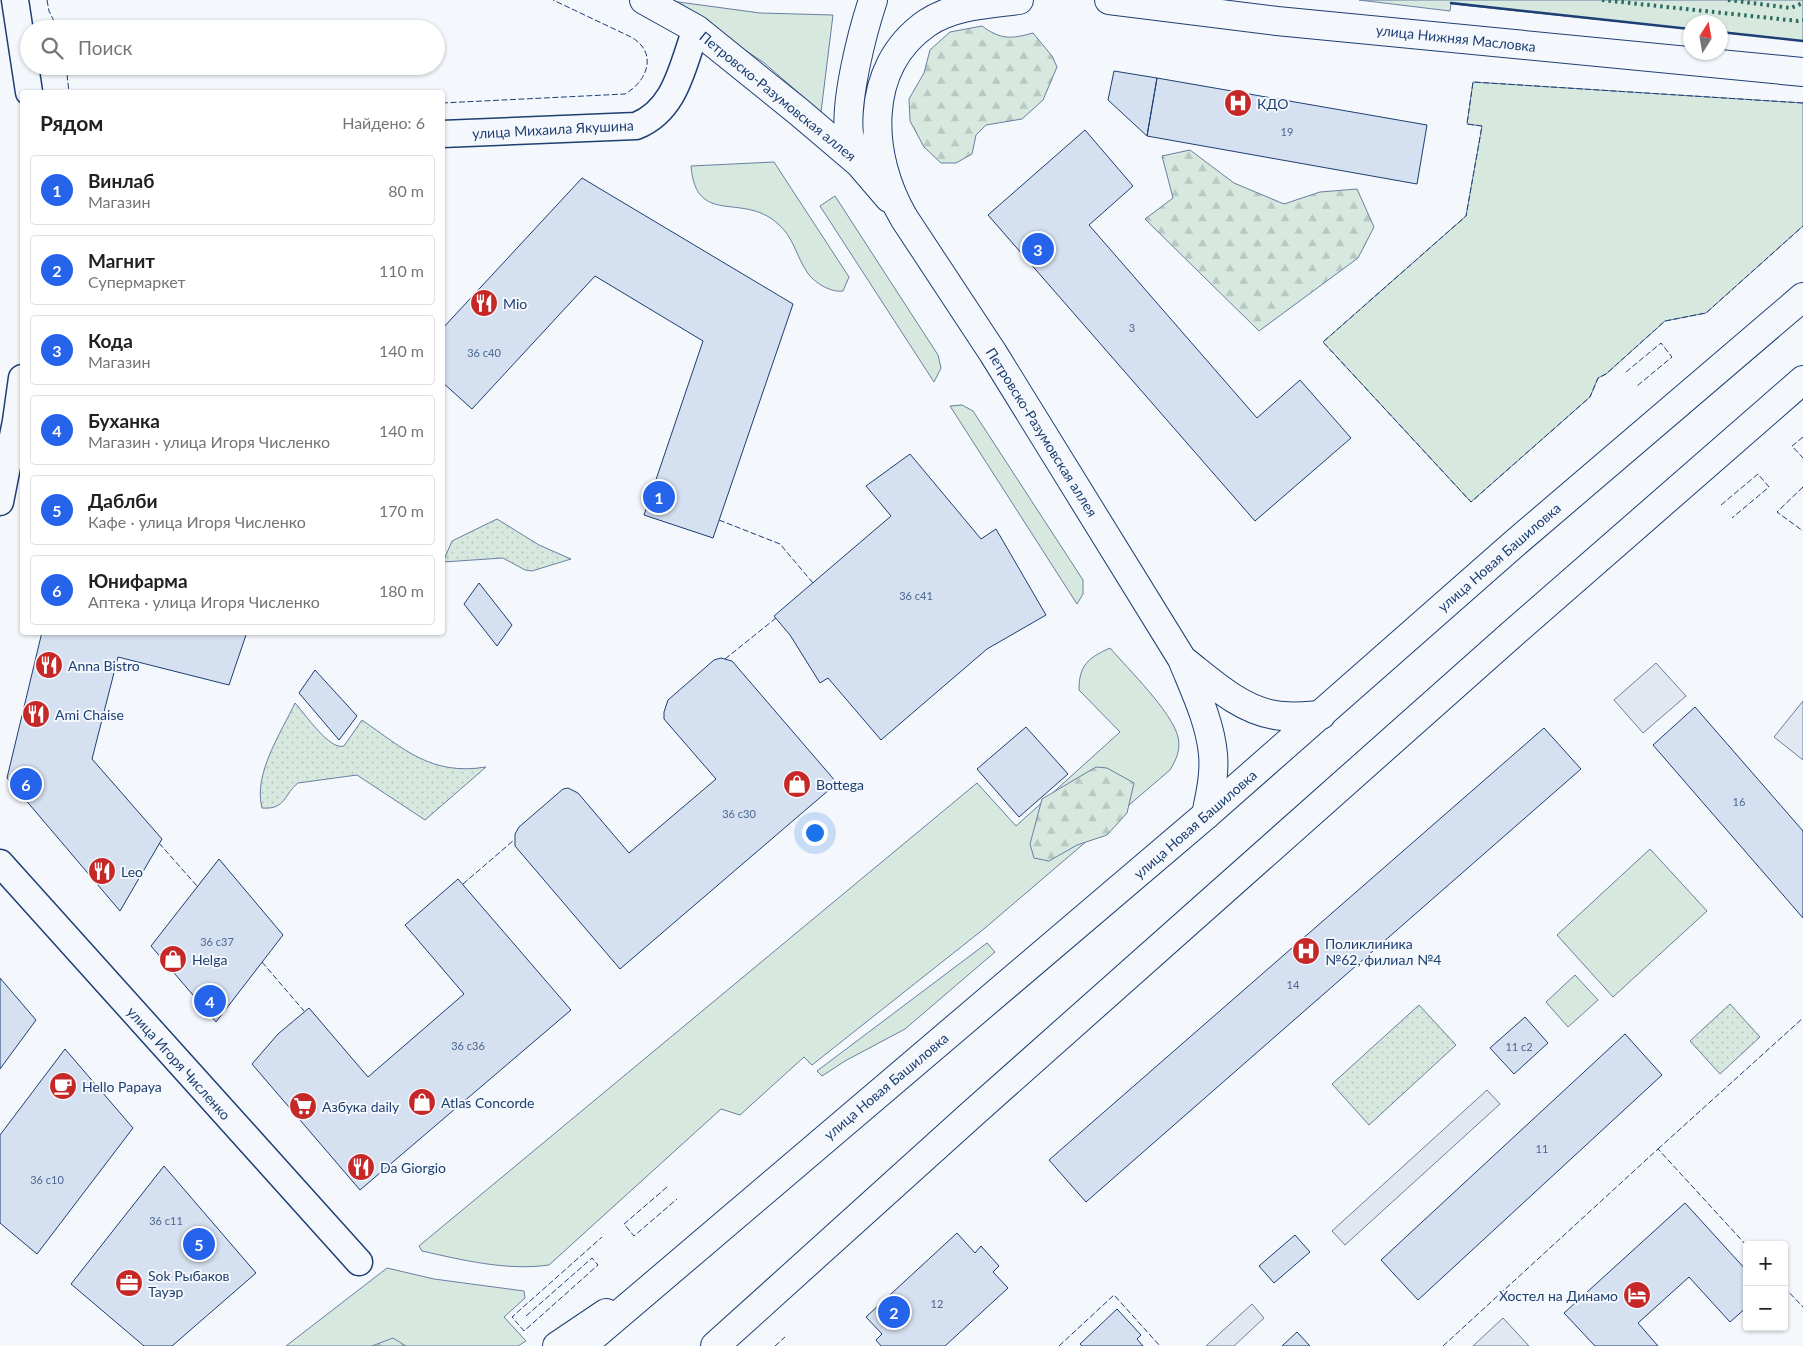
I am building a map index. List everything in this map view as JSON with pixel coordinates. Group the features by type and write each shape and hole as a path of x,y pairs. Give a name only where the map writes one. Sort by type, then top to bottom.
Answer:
{"main road":[{"name":"Петровско-Разумовская аллея","path":"644,0 696,29 859,163 898,208 993,353 1182,659 1203,710 1213,753 1213,778 1206,815"},
{"path":"859,163 849,132 851,100 858,53 873,0"},
{"name":"Петровско-Разумовская аллея","path":"898,208 878,150 876,118 879,94 893,63 906,41 929,22 970,6 1019,0"},
{"name":"улица Нижняя Масловка","path":"1109,0 1277,21 1803,72"},
{"path":"1168,0 1197,10"},
{"name":"улица Новая Башиловка","path":"582,1346 671,1268 1206,815 1514,544 1803,297"},
{"path":"715,1346 972,1114 1708,461 1803,380"},
{"name":"Петровско-Разумовская аллея","path":"1182,659 1216,686 1248,706 1274,715 1321,715"},
{"path":"557,1346 671,1268"}],"street":[{"path":"15,0 20,35"},
{"name":"улица Михаила Якушина","path":"445,134 636,126 658,114 671,96 696,29"},
{"path":"26,75 28,90"},
{"path":"0,502 20,392"},
{"name":"улица Игоря Численко","path":"0,863 359,1262"}],"green space":[{"path":"1359,0 1803,0 1803,41 1728,33 1728,15 1683,15 1683,28 1451,4 1450,11"},
{"path":"671,1 760,13 833,15 821,112 763,62"},
{"path":"982,26 995,34 1006,37 1033,33 1052,56 1057,67 1043,100 1022,119 986,125 976,135 972,154 956,163 941,163 924,147 910,121 909,99 924,73 930,50 950,32"},
{"path":"1473,82 1803,103 1803,226 1706,313 1665,321 1606,374 1598,378 1590,397 1471,502 1323,342 1466,216 1482,126 1467,124"},
{"path":"1190,150 1234,183 1284,204 1320,192 1357,189 1374,227 1358,258 1259,331 1145,219 1173,198 1162,156"},
{"path":"774,162 849,277 843,291 828,289 810,276 787,234 777,223 763,214 711,203 702,196 695,185 691,166"},
{"path":"835,196 938,355 941,368 934,382 820,206"},
{"path":"962,405 973,411 1083,580 1083,594 1077,604 950,406"},
{"path":"497,519 539,545 571,559 532,571 525,570 503,558 445,562 452,541"},
{"path":"1110,648 1159,704 1174,727 1179,746 1176,759 1170,770 985,928 812,1065 804,1057 740,1115 721,1109 549,1265 501,1266 422,1251 419,1246 977,783 1016,826 1120,732 1079,690 1079,681 1086,663"},
{"path":"295,703 325,737 338,746 344,746 362,720 405,750 434,764 449,768 486,767 425,820 357,775 298,783 280,804 270,808 262,808 260,795 261,781 265,768 276,740"},
{"path":"1096,767 1107,768 1134,783 1127,813 1107,835 1077,845 1049,861 1034,858 1030,844 1042,799"},
{"path":"1650,849 1707,911 1613,997 1557,935"},
{"path":"987,943 995,952 905,1029 845,1061 822,1076 817,1071"},
{"path":"1575,975 1598,1000 1568,1027 1546,1002"},
{"path":"1730,1004 1760,1037 1720,1074 1690,1041"},
{"path":"1419,1005 1456,1045 1369,1125 1332,1084"},
{"path":"387,1268 434,1279 524,1291 525,1298 504,1317 526,1341 518,1346 286,1346"},
{"path":"393,1338 406,1346 372,1346"}],"shaded area":[{"path":"1656,663 1686,696 1643,733 1614,700"},
{"path":"1803,701 1803,760 1774,737"},
{"path":"1487,1090 1500,1104 1345,1245 1332,1231"},
{"path":"1252,1304 1264,1318 1234,1346 1206,1346"},
{"path":"1503,1318 1529,1346 1473,1346"}],"building":[{"path":"1114,71 1157,78 1147,136 1108,100"},
{"path":"1157,78 1427,125 1417,184 1147,136"},
{"path":"1085,130 1133,186 1089,225 1257,418 1300,380 1351,438 1255,521 988,215"},
{"path":"582,178 793,304 713,538 644,515 703,341 595,276 472,409 445,385 445,326"},
{"path":"910,454 981,539 996,529 1046,615 987,649 881,740 828,678 820,683 790,635 774,616 891,516 866,486"},
{"path":"479,583 512,625 497,646 464,604"},
{"path":"41,635 246,635 229,685 118,657 92,759 162,839 120,911 7,778"},
{"path":"721,658 732,661 837,783 620,969 515,846 515,834 519,827 563,789 568,788 578,793 629,853 716,779 664,719 664,712 668,700 714,660"},
{"path":"315,670 357,716 339,740 299,693"},
{"path":"1695,707 1803,831 1803,918 1653,745"},
{"path":"1026,727 1068,774 1019,817 977,769"},
{"path":"1544,728 1581,769 1086,1202 1049,1160"},
{"path":"219,859 283,935 216,1022 151,946"},
{"path":"458,879 571,1010 360,1190 252,1064 278,1034 309,1008 368,1077 464,994 405,925"},
{"path":"0,978 36,1020 0,1069"},
{"path":"1525,1017 1548,1043 1514,1074 1490,1048"},
{"path":"1625,1034 1662,1075 1418,1300 1381,1260"},
{"path":"65,1049 133,1128 37,1254 0,1223 0,1135"},
{"path":"164,1166 256,1273 172,1346 144,1346 71,1284"},
{"path":"1685,1203 1743,1267 1743,1311 1730,1322 1689,1277 1638,1323 1658,1346 1595,1346 1564,1313"},
{"path":"957,1233 975,1253 981,1246 999,1266 993,1272 1008,1288 945,1346 881,1346 876,1340 882,1334 866,1317"},
{"path":"1295,1235 1310,1252 1274,1283 1259,1266"},
{"path":"1117,1309 1141,1335 1137,1339 1143,1346 1082,1346 1080,1344"},
{"path":"1297,1332 1310,1346 1282,1346"}],"hedge":[{"path":"1602,0 1803,20"},
{"path":"1728,0 1791,8 1803,3"}],"fence":[{"path":"47,0 54,20"},
{"path":"445,103 625,94 633,88 639,82 647,66 645,50 639,43 631,37 553,0"},
{"path":"67,75 69,90"},
{"path":"1803,103 1473,82 1467,124 1482,126 1466,216 1323,342 1471,502 1590,397 1598,378 1606,374 1665,321 1706,313 1803,226"},
{"path":"1626,372 1661,343 1672,357 1637,386"},
{"path":"1803,437 1792,446 1803,458"},
{"path":"1721,505 1758,474 1769,487 1732,518"},
{"path":"1803,487 1777,512 1803,531"},
{"path":"719,520 780,544 813,583"},
{"path":"725,659 776,618"},
{"path":"463,884 514,840"},
{"path":"159,843 197,886"},
{"path":"262,962 304,1011"},
{"path":"1658,1149 1803,1018"},
{"path":"1443,1346 1658,1149 1743,1242"},
{"path":"667,1187 624,1224 634,1236 677,1199"},
{"path":"526,1316 592,1258 598,1265 524,1331 512,1317 602,1237"},
{"path":"1788,1291 1803,1307"},
{"path":"1059,1346 1114,1295 1160,1346"},
{"path":"775,1346 785,1337"}],"wall":[{"path":"1451,3 1683,28"},
{"path":"1728,33 1803,41"}],"place":[{"name":"КДО","path":"1238,103"},
{"name":"Кода","path":"1038,249"},
{"name":"Mio","path":"484,303"},
{"name":"Винлаб","path":"659,497"},
{"name":"Anna Bistro","path":"49,665"},
{"name":"Ami Chaise","path":"36,714"},
{"name":"Юнифарма","path":"26,784"},
{"name":"Bottega","path":"797,784"},
{"name":"Leo","path":"102,871"},
{"name":"Поликлиника №62, филиал №4","path":"1306,951"},
{"name":"Helga","path":"173,959"},
{"name":"Буханка","path":"210,1001"},
{"name":"Hello Papaya","path":"63,1086"},
{"name":"Atlas Concorde","path":"422,1102"},
{"name":"Азбука daily","path":"303,1106"},
{"name":"Da Giorgio","path":"361,1167"},
{"name":"Даблби","path":"199,1244"},
{"name":"Sok Рыбаков Тауэр","path":"129,1283"},
{"name":"Хостел на Динамо","path":"1637,1295"},
{"name":"Магнит","path":"894,1312"}]}
